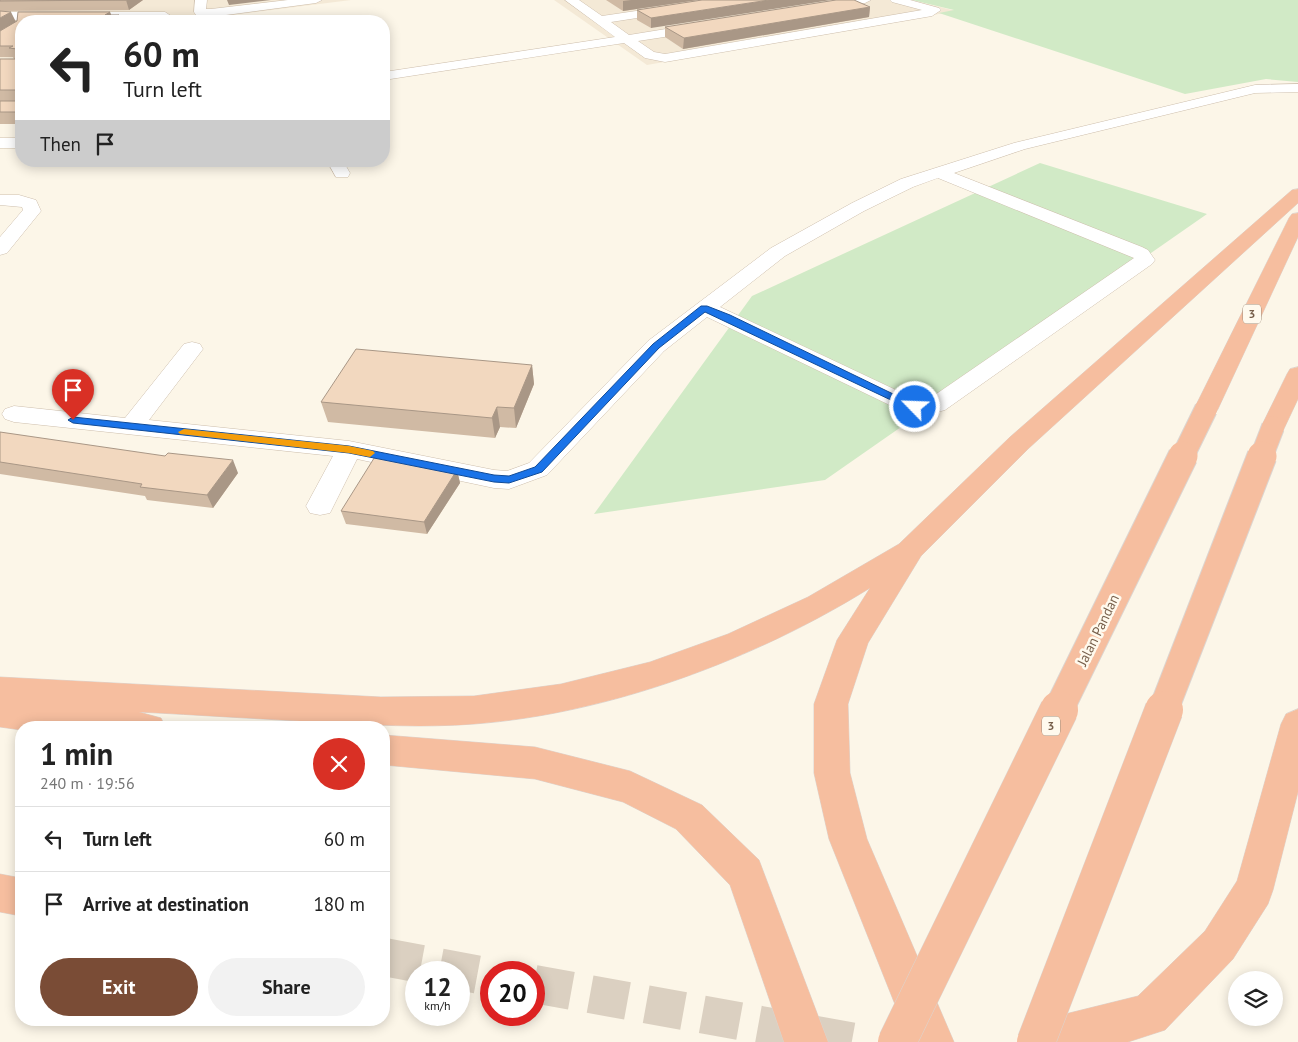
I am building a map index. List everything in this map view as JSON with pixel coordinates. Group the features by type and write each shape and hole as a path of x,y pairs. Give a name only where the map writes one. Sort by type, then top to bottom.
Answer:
{"highway":[{"path":"932,1042 848,839 832,773 831,704 853,640 911,549 1019,443 1298,194"},
{"name":"Jalan Pandan","path":"897,1042 1298,218"},
{"path":"1036,1042 1273,427 1298,374"},
{"path":"0,691 381,711 474,710 562,698 652,675 739,644 819,605 911,549"},
{"path":"0,713 79,721"},
{"path":"1041,1042 1150,1015 1187,980 1219,944 1254,890 1298,724"},
{"path":"390,751 535,763 630,787 689,817 745,874 806,1042"},
{"path":"0,893 15,896"}],"street":[{"path":"201,0 200,12 211,13 316,0"},
{"path":"572,1 588,0"},
{"path":"600,20 734,0"},
{"path":"811,9 864,0"},
{"path":"572,1 650,55 670,58 935,10 896,0"},
{"path":"166,15 173,2"},
{"path":"37,15 54,4"},
{"path":"0,16 15,17"},
{"path":"790,22 812,33"},
{"path":"390,75 716,24"},
{"path":"14,414 349,449 494,479 509,480 532,473 544,464 656,346 704,308 778,252 858,207 907,183 936,172 1020,146 1255,89 1298,88"},
{"path":"0,143 15,143"},
{"path":"704,308 727,317 908,405 924,408 937,405 1145,260 1141,254 1135,251 936,172"},
{"path":"0,200 19,200 30,204 32,211 0,249"},
{"path":"132,426 192,349"},
{"path":"320,506 349,449"}],"shaded area":[{"path":"0,0 351,0 233,15 15,15 15,72 0,72"},
{"path":"554,0 912,0 956,11 647,65"}],"green space":[{"path":"912,0 1298,0 1298,82 1266,79 1185,94 939,13 954,10"},
{"path":"1040,163 1207,214 825,480 594,514 752,296"}],"building":[{"path":"0,0 126,0 0,1"},
{"path":"702,0 769,0 651,18 637,10"},
{"path":"836,0 854,0 870,7 684,38 665,27"},
{"path":"0,11 11,12 0,18"},
{"path":"18,12 110,12 105,15 18,15"},
{"path":"15,22 15,49 9,48 13,46 0,46 0,31"},
{"path":"0,59 15,59 15,90 0,90"},
{"path":"0,101 15,101 15,112 0,112"},
{"path":"356,349 532,365 514,408 497,407 492,418 321,402"},
{"path":"0,432 165,456 168,453 233,460 207,495 140,487 142,484 0,462"},
{"path":"376,455 457,470 424,522 341,511"}],"tunnel":[{"path":"390,958 480,975"},
{"path":"545,986 855,1042"}],"slow traffic":[{"path":"184,432 349,449 370,453"}],"route":[{"path":"73,420 349,449 494,479 509,480 532,473 544,464 656,346 704,308 727,317 915,407"}]}
